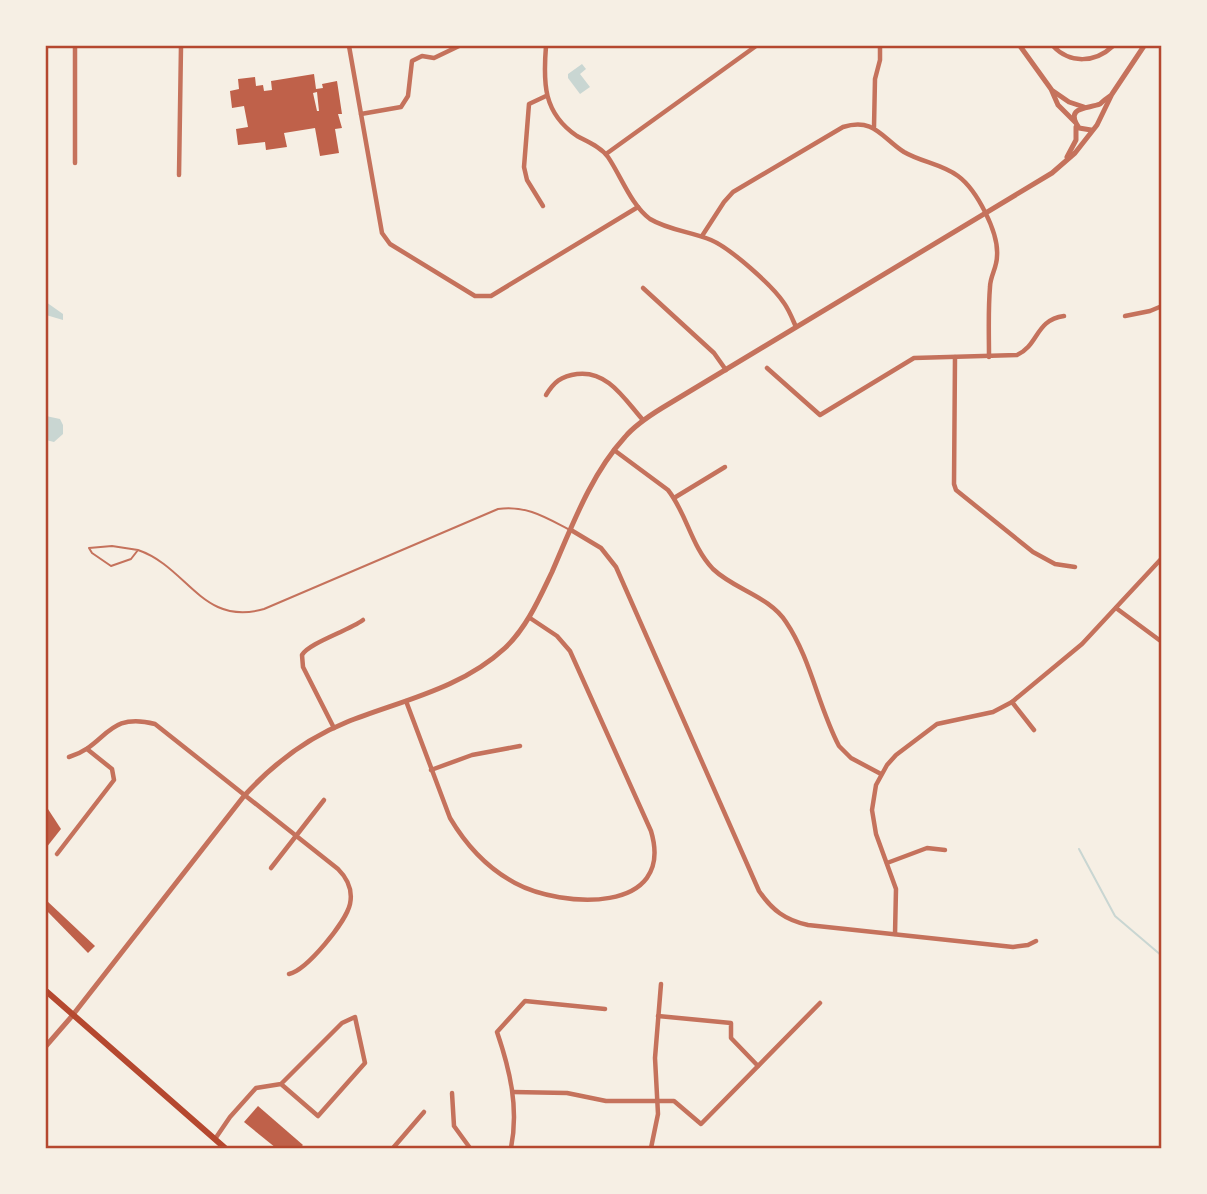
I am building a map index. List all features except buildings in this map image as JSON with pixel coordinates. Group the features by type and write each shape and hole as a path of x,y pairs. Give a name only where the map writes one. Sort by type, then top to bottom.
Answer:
{"main road":[{"path":"46,991 225,1149"}],"street":[{"path":"75,46 75,163"},
{"path":"179,175 181,46"},
{"path":"349,46 382,233 390,244 475,296 491,296 638,206"},
{"path":"361,114 401,107 408,96 412,61 422,56 434,58 459,46"},
{"path":"546,46 546,96 566,128 606,154 638,206 657,223 702,236 726,248 776,293 796,327"},
{"path":"606,154 756,46"},
{"path":"874,127 875,79 880,46"},
{"path":"1020,46 1051,89 1058,104 1083,130 1091,130"},
{"path":"1053,46 1067,57 1081,60 1098,56 1113,46"},
{"path":"46,1046 259,779 291,753 334,728 470,674 505,648 530,618 593,485 614,450 643,420 1052,173 1075,153 1144,46"},
{"path":"1051,89 1069,102 1096,111 1098,120"},
{"path":"1066,160 1076,140 1076,113 1101,103 1112,94"},
{"path":"543,206 527,180 524,167 529,104 546,96"},
{"path":"702,236 733,192 843,127 874,127 908,155 942,167 961,178 996,234 996,271 990,286 989,358"},
{"path":"643,288 714,353 726,370"},
{"path":"1125,316 1161,306"},
{"path":"767,368 820,415 914,358 1011,357 1023,352 1048,321 1064,316"},
{"path":"955,357 956,490 1033,552 1055,564 1075,567"},
{"path":"546,395 557,381 564,377 584,373 594,375 614,386 643,420"},
{"path":"614,450 661,484 674,498 707,562 734,584 774,608 787,623 839,746 851,758 881,774"},
{"path":"674,498 725,467"},
{"path":"571,530 601,548 616,567 759,891 775,911 795,922 895,934 1013,947 1036,941"},
{"path":"895,934 896,889 873,822 873,798 881,774 896,755 937,723 993,712 1012,702 1082,644 1161,558"},
{"path":"1116,608 1161,642"},
{"path":"406,701 450,818 459,833 483,860 514,883 551,897 588,900 611,898 638,888 650,870 654,852 651,831 570,651 557,636 530,618"},
{"path":"334,728 303,667 302,655 309,647 348,631 363,620"},
{"path":"1012,702 1034,730"},
{"path":"69,757 87,749 118,724 136,720 155,724 344,875 349,884 350,902 343,919 308,963 289,974"},
{"path":"431,770 472,755 520,746"},
{"path":"57,854 114,780 112,769 87,749"},
{"path":"271,868 324,800"},
{"path":"887,863 927,848 945,850"},
{"path":"651,1149 658,1100 655,1058 661,984"},
{"path":"511,1149 513,1092 497,1032 525,1001 605,1009"},
{"path":"513,1092 567,1093 606,1101 674,1101 701,1124 820,1003"},
{"path":"658,1016 731,1023 731,1038 758,1066"},
{"path":"215,1140 229,1117 256,1088 282,1084 342,1023 355,1017 365,1063 318,1116 282,1084"},
{"path":"452,1093 454,1126 470,1149"},
{"path":"393,1149 424,1112"}],"lane":[{"path":"138,550 131,559 113,566 106,564 89,548 112,546 138,550 150,555 205,601 223,610 240,614 264,609 498,509 526,509 571,530"}],"shaded area":[{"path":"582,64 586,69 580,74 590,87 580,94 568,74"},
{"path":"46,302 63,314 63,320 46,315"},
{"path":"46,416 60,419 63,425 63,434 54,442 46,440"}],"waterway":[{"path":"1079,849 1115,916 1162,956"}]}
